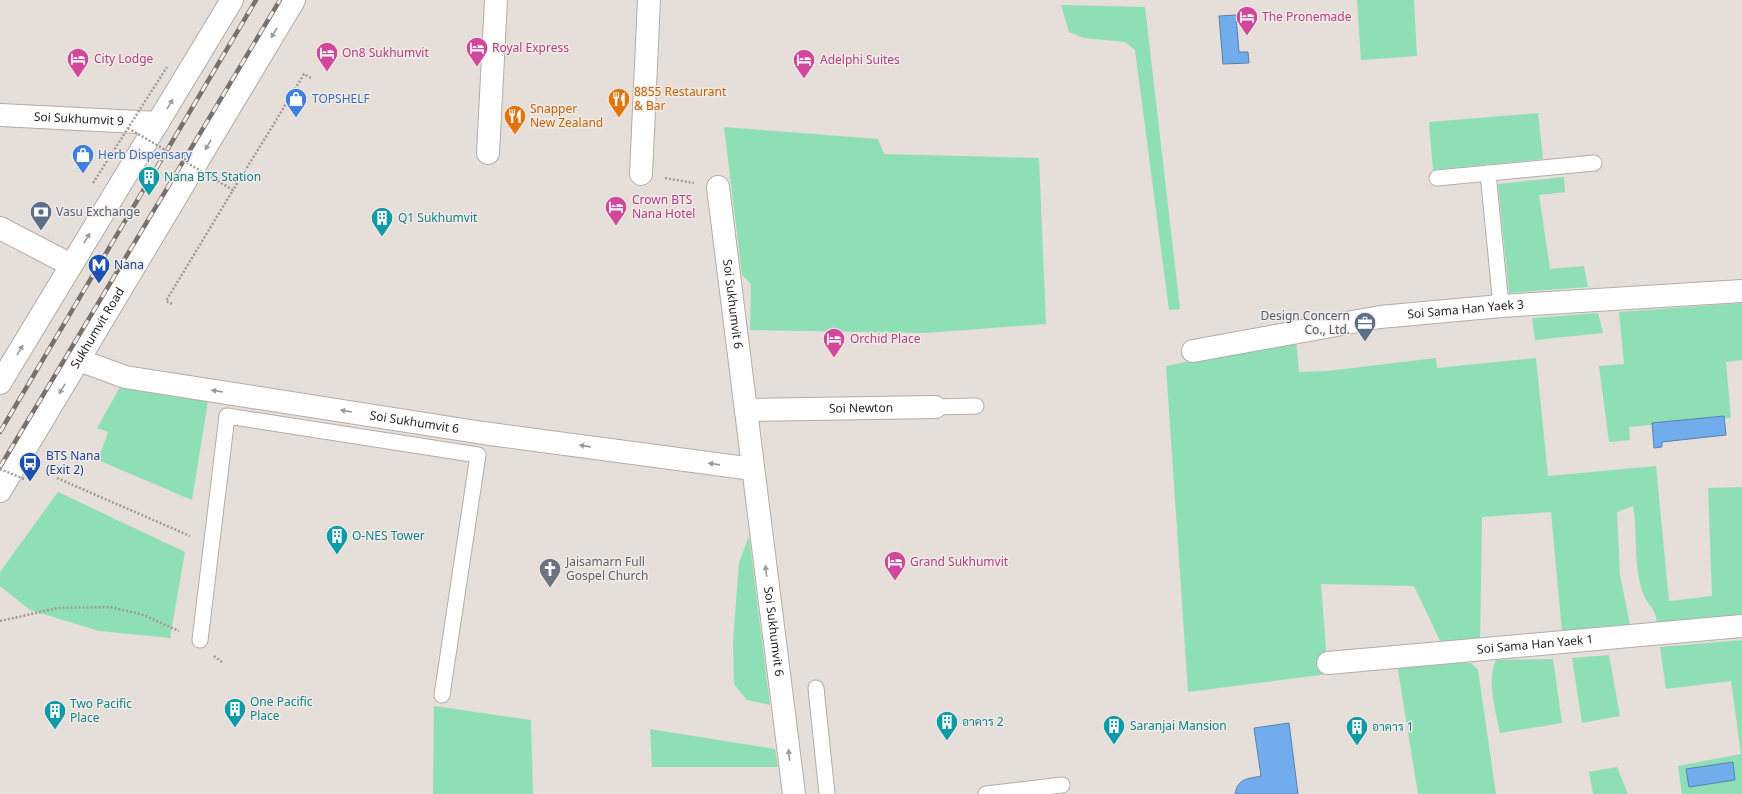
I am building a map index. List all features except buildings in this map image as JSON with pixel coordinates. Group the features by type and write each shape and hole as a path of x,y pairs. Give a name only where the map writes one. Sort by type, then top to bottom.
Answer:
{"street":[{"path":"0,383 232,0"},
{"name":"Sukhumvit Road","path":"0,491 294,0"},
{"path":"488,153 496,0"},
{"path":"641,174 649,0"},
{"name":"Soi Sukhumvit 9","path":"0,115 158,123"},
{"name":"Soi Sukhumvit 6","path":"718,187 794,794"},
{"path":"0,228 71,265"},
{"name":"Soi Sama Han Yaek 3","path":"1193,351 1367,318 1501,306 1742,291"},
{"name":"Soi Sukhumvit 6","path":"79,360 124,377 483,432 753,469"},
{"name":"Soi Newton","path":"746,410 934,407"},
{"name":"Soi Sama Han Yaek 1","path":"1328,663 1742,626"}],"lane":[{"path":"1437,178 1594,163"},
{"path":"1488,173 1501,306"},
{"name":"Soi Newton","path":"934,407 976,406"},
{"path":"200,640 210,545 227,416 478,455"},
{"path":"442,695 478,455 483,432"},
{"path":"816,688 827,794"},
{"path":"986,794 1062,785"}],"path":[{"path":"93,184 167,67"},
{"path":"172,304 166,301 194,252 304,74 311,78"},
{"path":"128,128 233,190"},
{"path":"641,174 718,187"},
{"path":"0,469 24,479"},
{"path":"57,478 210,545"},
{"path":"0,621 58,608 110,607 144,615 180,631"},
{"path":"210,652 222,662"}],"green space":[{"path":"1357,0 1414,0 1417,56 1361,60"},
{"path":"1061,5 1145,7 1180,309 1169,310 1135,50 1125,42 1084,38 1069,32"},
{"path":"1538,113 1543,159 1433,170 1429,122"},
{"path":"724,127 878,139 884,154 1039,158 1046,324 926,333 750,330 751,284 742,275"},
{"path":"1564,177 1565,192 1539,195 1550,269 1584,266 1588,287 1509,293 1498,184"},
{"path":"1742,303 1742,360 1726,362 1731,418 1629,427 1630,440 1609,442 1599,366 1624,364 1619,312"},
{"path":"1598,313 1603,333 1535,340 1532,318"},
{"path":"1296,340 1299,372 1327,371 1436,358 1437,368 1536,358 1548,476 1656,466 1669,601 1712,596 1708,488 1742,487 1742,615 1657,623 1655,613 1643,593 1640,582 1633,506 1617,512 1620,575 1630,625 1562,632 1551,512 1482,517 1480,641 1442,645 1414,586 1321,584 1328,674 1188,692 1166,366"},
{"path":"120,387 208,401 192,500 98,460 108,432 97,428"},
{"path":"58,492 185,552 170,638 99,631 30,610 0,586 0,572"},
{"path":"749,536 770,705 747,700 734,684 733,641 739,563"},
{"path":"1742,640 1742,794 1682,794 1678,766 1741,754 1731,681 1666,689 1660,647"},
{"path":"1609,655 1620,716 1582,723 1572,658"},
{"path":"1553,659 1562,723 1500,733 1494,706 1492,686 1493,668 1496,660"},
{"path":"1471,663 1478,670 1496,794 1418,794 1397,664"},
{"path":"434,706 531,720 533,794 433,794"},
{"path":"650,729 775,749 778,767 652,767"},
{"path":"1617,767 1628,794 1593,794 1589,772"}],"water":[{"path":"1236,15 1239,52 1248,52 1249,63 1223,64 1219,16"},
{"path":"1724,416 1726,435 1662,442 1662,447 1654,448 1652,423"},
{"path":"1289,723 1298,794 1235,794 1238,785 1241,782 1261,776 1254,728"},
{"path":"1733,762 1735,780 1689,787 1686,769"}],"railway":[{"path":"0,432 256,0"},
{"path":"0,467 280,0"}],"place":[{"name":"The Pronemade","path":"1247,36"},
{"name":"Royal Express","path":"477,68"},
{"name":"On8 Sukhumvit","path":"327,72"},
{"name":"City Lodge","path":"78,78"},
{"name":"Adelphi Suites","path":"804,80"},
{"name":"TOPSHELF","path":"296,118"},
{"name":"8855 Restaurant & Bar","path":"619,118"},
{"name":"Snapper New Zealand","path":"515,136"},
{"name":"Herb Dispensary","path":"83,174"},
{"name":"Nana BTS Station","path":"149,196"},
{"name":"Crown BTS Nana Hotel","path":"616,226"},
{"name":"Vasu Exchange","path":"41,232"},
{"name":"Q1 Sukhumvit","path":"382,238"},
{"name":"Nana","path":"99,284"},
{"name":"Design Concern Co., Ltd.","path":"1365,342"},
{"name":"Orchid Place","path":"834,358"},
{"name":"BTS Nana (Exit 2)","path":"30,482"},
{"name":"O-NES Tower","path":"337,556"},
{"name":"Grand Sukhumvit","path":"895,582"},
{"name":"Jaisamarn Full Gospel Church","path":"550,588"},
{"name":"One Pacific Place","path":"235,728"},
{"name":"Two Pacific Place","path":"55,730"},
{"name":"อาคาร 2","path":"947,742"},
{"name":"Saranjai Mansion","path":"1114,746"},
{"name":"อาคาร 1","path":"1357,746"}]}
